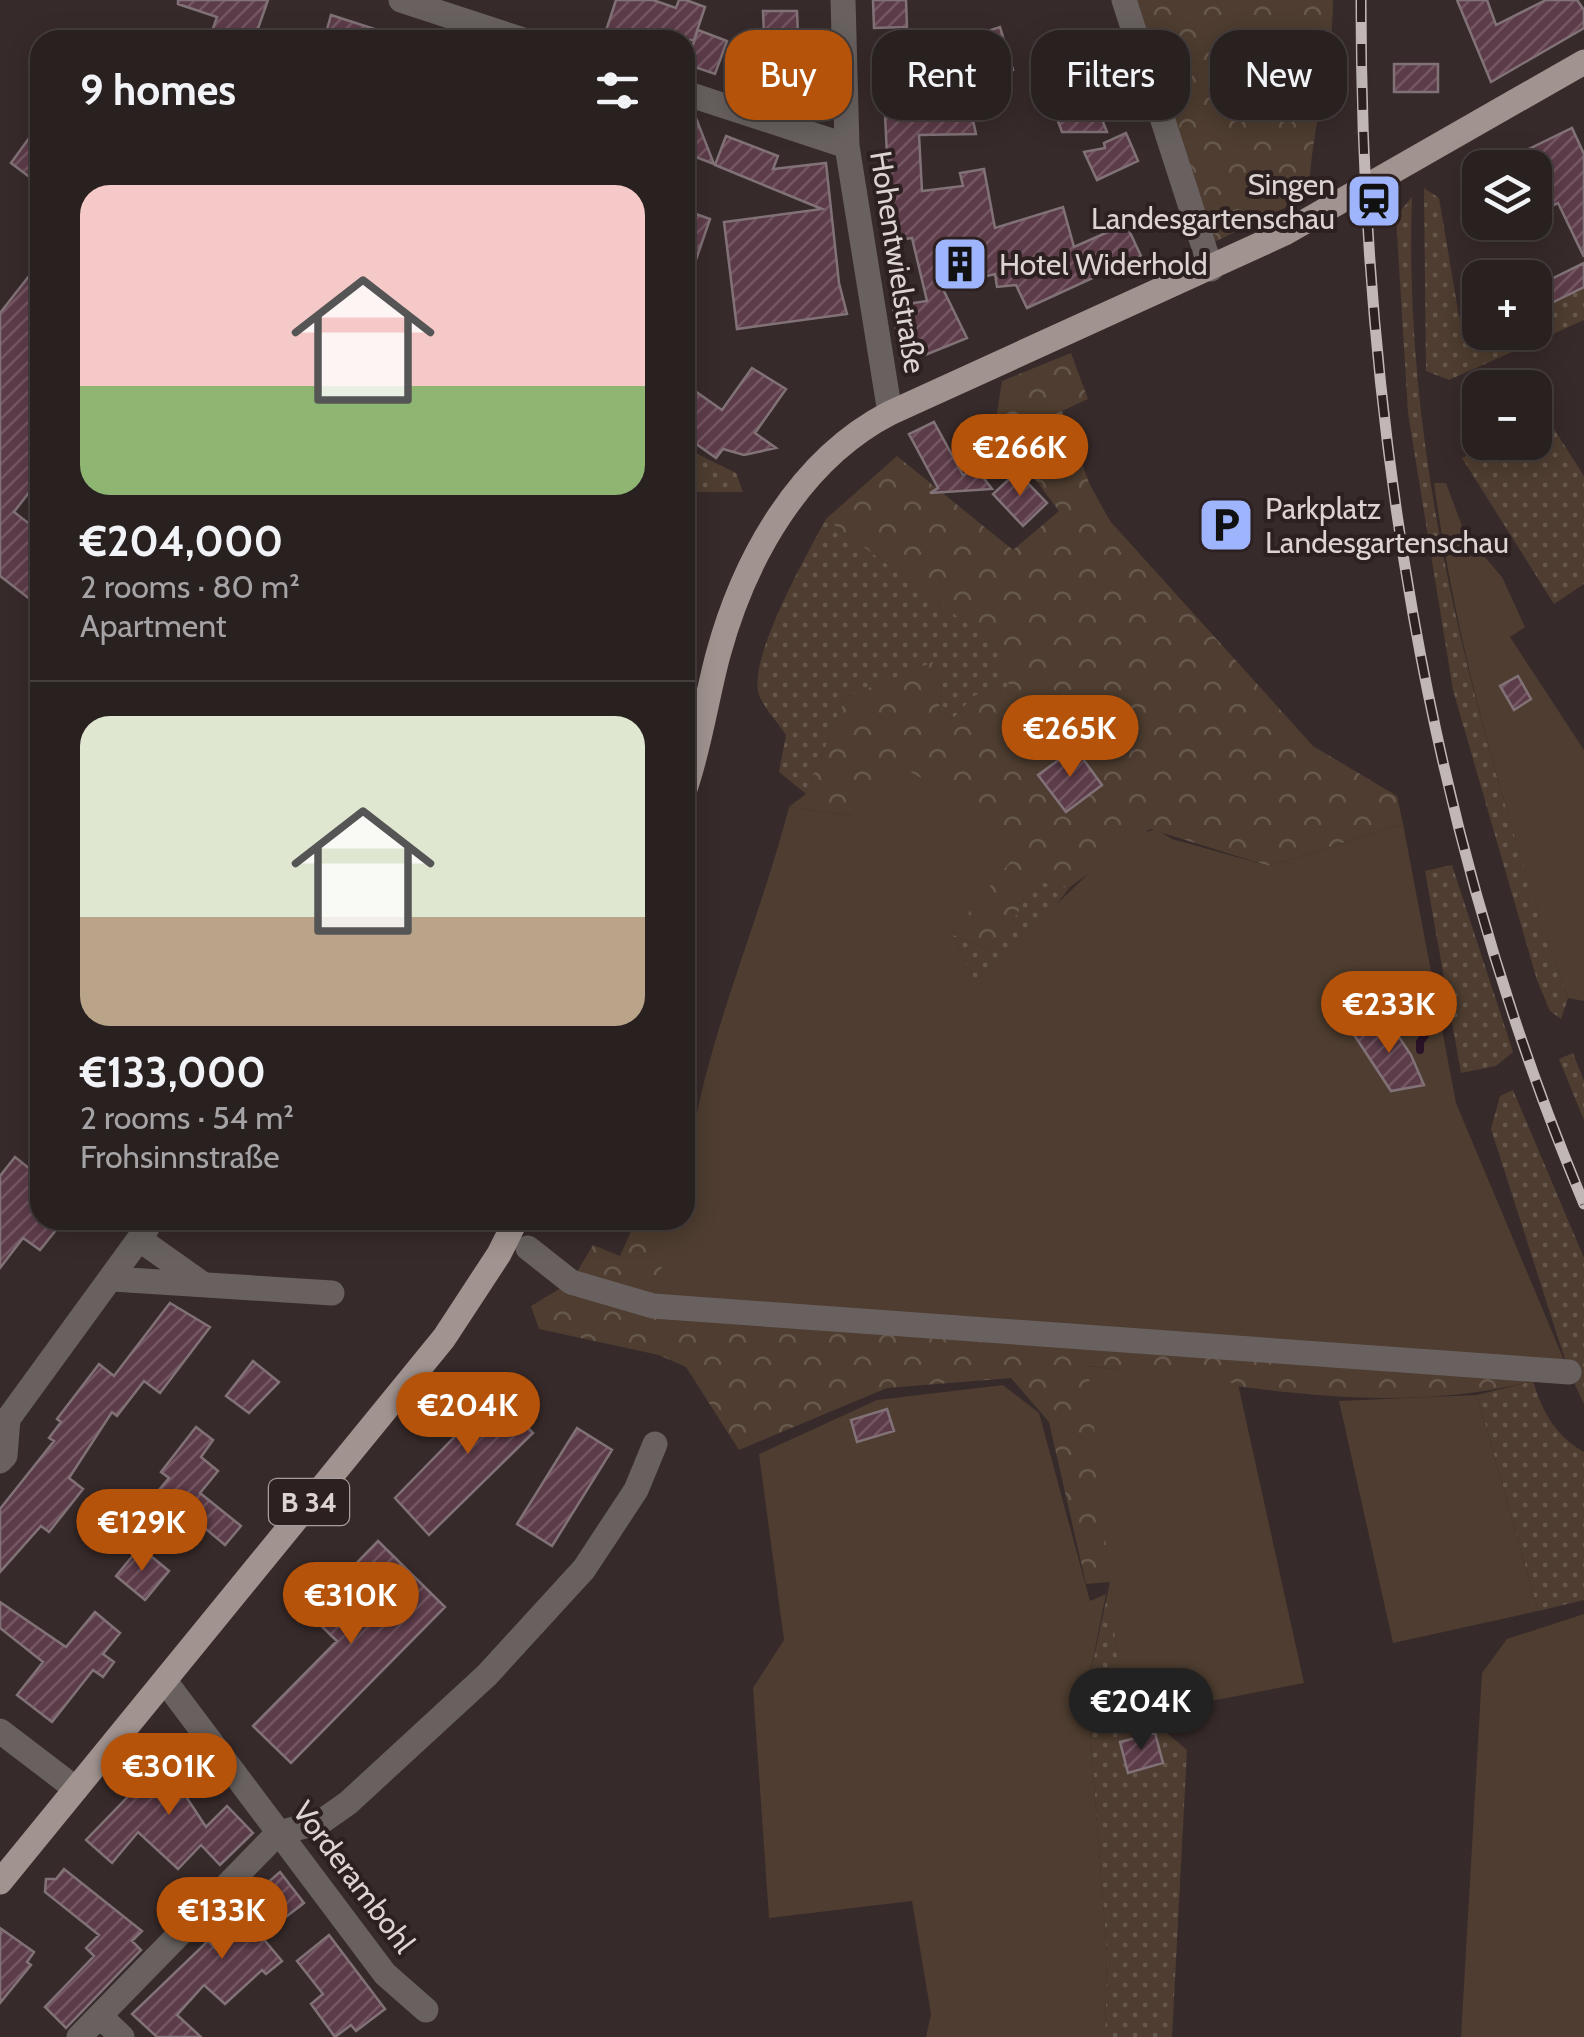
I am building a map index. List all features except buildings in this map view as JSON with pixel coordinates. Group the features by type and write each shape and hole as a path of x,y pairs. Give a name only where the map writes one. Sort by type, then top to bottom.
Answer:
{"main road":[{"path":"695,751 733,608 794,494 844,441 890,413 1211,268 1366,189 1584,62"},
{"name":"B 34","path":"0,1882 444,1338 500,1254 511,1230"}],"street":[{"path":"401,0 492,30"},
{"name":"Hohentwielstraße","path":"843,0 847,146 890,413"},
{"path":"1124,0 1211,268"},
{"path":"695,96 847,146"},
{"path":"0,1461 8,1420 143,1233 204,1285"},
{"path":"528,1248 571,1282 653,1306 1570,1372"},
{"path":"113,1279 332,1294"},
{"path":"79,2037 278,1833 321,1822 348,1803 487,1675 584,1569 636,1490 655,1444"},
{"name":"Vorderambohl","path":"166,1681 386,1974 426,2010"},
{"path":"0,1731 76,1789"},
{"path":"100,2016 122,2037"}],"green space":[{"path":"1124,0 1333,0 1331,30 1210,30 1210,120 1317,120 1309,196 1204,247 1163,120 1190,120 1190,30 1134,30"},
{"path":"1424,188 1439,198 1462,316 1462,350 1516,350 1472,370 1462,370 1462,374 1449,380 1426,371"},
{"path":"1412,197 1412,299 1434,502 1477,705 1568,998 1561,1019 1550,1011 1537,980 1453,690 1408,413 1396,216"},
{"path":"1584,287 1584,320 1552,334 1552,303"},
{"path":"1071,353 1088,399 1062,411 1090,485 1110,521 1313,746 1397,796 1403,824 1269,866 1150,829 1070,887 1031,881 1018,913 987,949 951,934 859,817 789,807 806,794 846,697 933,662 942,690 938,710 953,719 974,696 1013,688 997,672 1004,651 826,519 897,456 1013,550 1059,511 995,426 1002,381"},
{"path":"1552,426 1584,476 1584,584 1554,604 1463,460 1552,460"},
{"path":"695,453 736,473 743,492 695,492"},
{"path":"1434,483 1446,483 1465,534 1502,577 1525,627 1510,637 1584,750 1584,1001 1568,998 1506,808 1471,679"},
{"path":"826,519 1005,651 1014,688 974,696 953,719 938,710 942,690 933,663 846,697 806,794 779,772 786,735 761,700 758,678 781,606"},
{"path":"906,769 963,804 1014,857 951,934 978,986 1065,896 1139,835 1157,830 1172,839 1269,866 1403,824 1456,1103 1569,1372 653,1306 670,1230 695,1230 696,1116 724,1012 789,807 859,817"},
{"path":"1452,865 1513,1052 1496,1066 1461,1073 1425,871"},
{"path":"1031,880 1070,887 1037,930 978,987 951,934 987,949 1018,913"},
{"path":"1573,1053 1584,1081 1584,1120 1559,1059"},
{"path":"1513,1090 1584,1258 1584,1404 1569,1372 1491,1129 1500,1096"},
{"path":"695,1224 1533,1381 1477,1392 1366,1398 1256,1389 1089,1366 1110,1582 1086,1584 1049,1422 1011,1378 887,1388 739,1450 686,1367 659,1355 539,1329 531,1306 571,1282 593,1245 620,1256 632,1230 695,1230"},
{"path":"1088,1366 1238,1384 1304,1683 1123,1718"},
{"path":"1533,1381 1551,1422 1565,1439 1584,1452 1584,1600 1538,1611 1477,1395"},
{"path":"1003,1385 1039,1413 1090,1601 1106,1594 1087,1690 1107,1955 1105,2037 926,2037 931,2014 912,1901 769,1918 753,1688 784,1640 759,1454 877,1400"},
{"path":"1477,1395 1538,1611 1393,1643 1339,1401"},
{"path":"1110,1582 1123,1717 1147,1716 1187,1750 1172,2037 1105,2037 1107,1955 1087,1690"},
{"path":"1584,1614 1584,2037 1461,2037 1482,1673 1507,1639"}],"waterway":[{"path":"1420,1050 1427,1032"}],"railway":[{"path":"1361,0 1373,307 1413,613 1444,765 1482,914 1529,1061 1584,1204"}],"place":[{"name":"Singen Landesgartenschau","path":"1374,201"},
{"name":"Hotel Widerhold","path":"960,264"},
{"name":"Parkplatz Landesgartenschau","path":"1226,525"}]}
